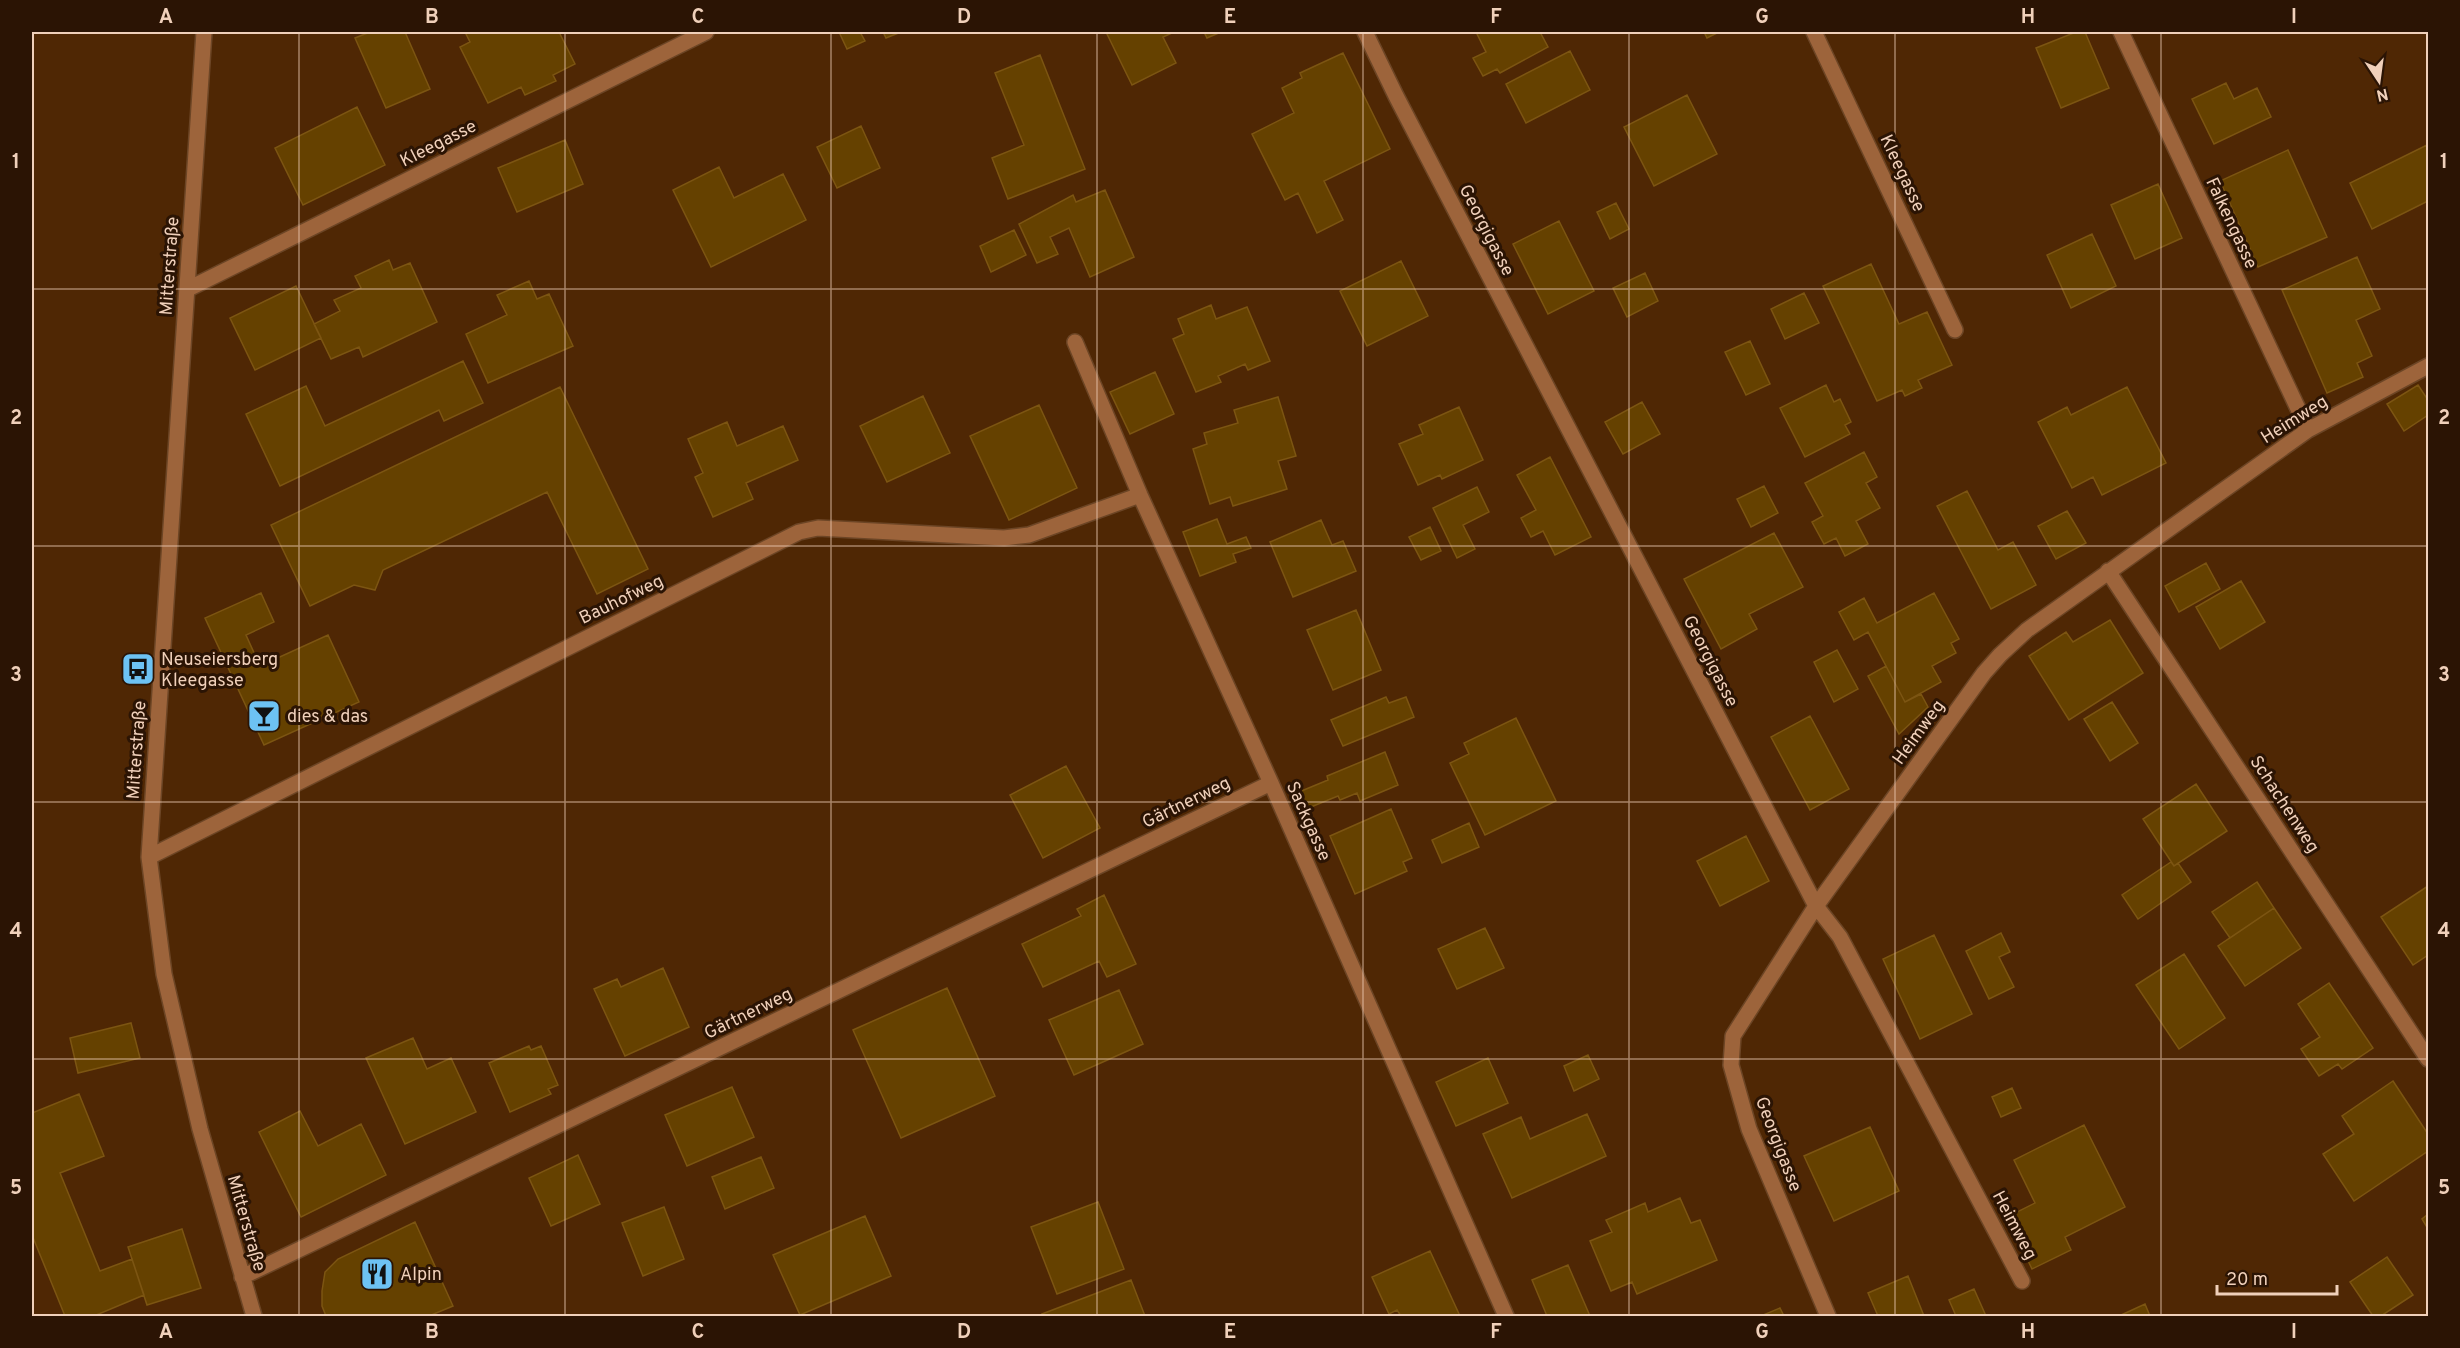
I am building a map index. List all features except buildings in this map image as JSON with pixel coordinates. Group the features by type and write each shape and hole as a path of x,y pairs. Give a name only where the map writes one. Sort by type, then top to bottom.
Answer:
{"street":[{"name":"Mitterstraße","path":"204,32 148,857 164,974 200,1129 255,1317"},
{"name":"Kleegasse","path":"188,289 706,32"},
{"name":"Georgigasse","path":"1365,32 1395,96 1816,906 1733,1036 1731,1065 1749,1129 1828,1317"},
{"name":"Kleegasse","path":"1815,32 1955,330"},
{"name":"Falkengasse","path":"2121,32 2308,430"},
{"name":"Sackgasse","path":"1076,342 1140,495 1271,783 1506,1317"},
{"name":"Heimweg","path":"2022,1281 1840,937 1816,906 1993,662 2027,630 2308,430 2428,366"},
{"name":"Bauhofweg","path":"148,857 799,532 818,528 1004,538 1029,535 1140,495"},
{"name":"Schachenweg","path":"2108,572 2428,1059"},
{"name":"Gärtnerweg","path":"242,1277 1271,783"}],"place":[{"name":"Neuseiersberg Kleegasse","path":"138,669"},
{"name":"dies & das","path":"264,716"},
{"name":"Alpin","path":"377,1274"}]}
